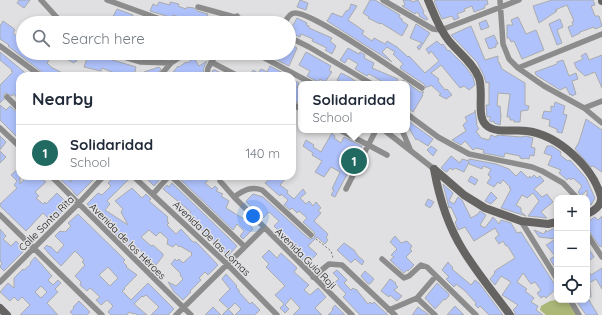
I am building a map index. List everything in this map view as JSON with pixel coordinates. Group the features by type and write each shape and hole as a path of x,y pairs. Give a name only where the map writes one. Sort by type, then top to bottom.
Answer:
{"street":[{"path":"41,0 56,16"},
{"path":"107,0 152,16"},
{"path":"383,0 433,29 441,30 519,0"},
{"path":"428,0 441,30 448,40 469,62 478,77 481,89 481,114 484,124 493,129 526,131 541,134 569,151 582,164 596,184 601,199 601,204 590,211"},
{"path":"500,0 499,8 503,48 507,57 518,68 544,86 584,108 602,123"},
{"path":"198,6 237,16"},
{"path":"290,16 297,13 320,23 422,88"},
{"path":"518,68 602,34"},
{"path":"296,40 367,81"},
{"path":"0,46 16,58"},
{"path":"19,60 36,72"},
{"path":"134,60 141,62 171,63"},
{"path":"163,72 176,60"},
{"path":"269,60 291,72"},
{"path":"208,72 211,62 230,72"},
{"path":"296,75 307,81"},
{"path":"7,97 16,106"},
{"path":"584,108 602,101"},
{"path":"410,116 438,137 469,154 532,167 563,183 573,195"},
{"path":"0,128 16,143"},
{"path":"346,133 387,155"},
{"path":"346,189 375,133"},
{"path":"388,133 478,204 522,221 548,224 554,223"},
{"path":"403,133 412,151"},
{"path":"434,169 442,202 456,238 482,279 510,315"},
{"name":"Avenida de los Héroes","path":"57,180 78,204 190,315"},
{"name":"Calle Santa Rita","path":"0,282 100,180"},
{"name":"Avenida De las Lomas","path":"137,180 277,315"},
{"path":"153,194 166,180"},
{"path":"174,180 244,246"},
{"name":"Avenida Guía Roji","path":"220,180 234,198 352,315"},
{"path":"234,198 248,188 262,190 312,235"},
{"path":"0,215 102,315"},
{"path":"522,221 554,274"},
{"path":"176,315 244,246 264,228"},
{"path":"590,239 602,257"},
{"path":"382,259 404,278 409,276 421,265 427,267 476,315"},
{"path":"313,277 329,264 342,265 395,315"},
{"path":"389,310 417,298 436,276"},
{"path":"417,298 435,315"},
{"path":"572,303 579,315"},
{"path":"0,308 7,315"}],"path":[{"path":"312,235 331,251 335,264"}],"green space":[{"path":"554,300 554,303 568,303 578,315 546,315 540,310 541,306"}],"building":[{"path":"19,0 30,0 24,8 17,3"},
{"path":"300,0 308,3 306,10 297,7"},
{"path":"370,0 375,0 400,15 399,17 402,21 408,25 402,36 381,23 380,24 368,18 369,17 363,13"},
{"path":"403,0 411,0 412,2 418,0 424,12 423,13 428,19 426,20 419,16 420,15 416,12 415,14 402,6 405,5"},
{"path":"487,0 488,4 484,6 485,8 474,12 472,6 464,9 465,11 457,14 459,18 454,20 452,16 442,19 434,1"},
{"path":"552,0 593,0 595,5 591,6 595,16 599,16 602,26 580,32 572,37 568,27 573,25 572,22 574,21 567,5 555,10 557,11 539,23 533,6"},
{"path":"159,2 170,5 170,2 179,4 178,6 186,9 187,7 194,8 197,11 208,14 207,16 166,16 150,11 153,4 157,6"},
{"path":"351,4 357,6 348,20 364,31 362,34 372,41 374,38 385,44 387,41 397,47 408,57 409,56 425,73 439,61 431,51 429,54 426,49 437,41 441,45 443,44 448,51 449,50 465,66 473,77 475,85 469,90 464,86 460,88 441,65 431,73 439,79 438,81 445,90 447,89 452,95 446,99 439,95 441,94 431,85 426,88 424,84 401,69 400,67 403,64 393,54 395,52 387,47 382,52 392,62 327,21 332,13 342,17 346,11 349,10"},
{"path":"117,9 133,15 132,16 113,16"},
{"path":"518,17 526,34 536,30 544,50 522,59 514,41 511,42 509,38 507,38 507,25 513,25 511,20"},
{"path":"297,18 307,23 306,25 309,26 309,28 332,38 330,41 336,46 332,54 325,50 327,48 312,41 313,39 301,34 300,37 296,35"},
{"path":"560,19 563,27 557,30 562,43 557,45 549,24"},
{"path":"486,20 489,27 481,30 479,23"},
{"path":"3,21 15,30 13,33 16,36 16,52 0,39 0,26"},
{"path":"416,24 430,33 419,50 417,47 422,43 410,38"},
{"path":"471,26 485,60 498,56 498,62 502,69 525,83 525,105 529,106 528,110 521,111 520,122 514,122 514,120 510,120 510,117 507,117 510,94 498,93 497,106 500,106 500,125 494,123 494,121 491,122 489,120 491,117 487,117 486,105 489,105 489,82 486,83 477,62 451,35"},
{"path":"494,35 498,44 496,44 496,47 489,49 485,39"},
{"path":"348,48 359,54 360,52 365,55 364,58 374,63 372,68 398,79 397,81 381,81 369,74 367,76 355,69 358,64 348,58 345,63 340,60"},
{"path":"0,52 24,72 16,72 16,97 13,94 12,96 6,93 4,94 4,99 0,103 0,85 13,72 0,60"},
{"path":"306,52 331,66 329,70 332,72 326,81 320,79 316,81 307,76 310,71 299,65"},
{"path":"586,53 589,60 602,55 602,88 595,72 585,76 577,69 574,63 583,59 581,56"},
{"path":"26,60 49,60 47,63 60,72 42,72"},
{"path":"68,60 77,60 74,63"},
{"path":"86,60 112,60 136,67 135,72 112,72 102,68 101,71 84,67"},
{"path":"191,60 195,60 199,66 207,61 203,72 173,72 178,66 179,67 186,62 187,63"},
{"path":"277,60 292,60 289,66"},
{"path":"563,60 569,76 576,73 578,79 572,81 576,94 572,96 566,87 560,90 536,75 535,72 557,64 557,62"},
{"path":"270,66 281,72 267,72"},
{"path":"159,67 161,69 159,72 144,72"},
{"path":"261,69 267,72 259,72"},
{"path":"341,73 355,81 339,81 337,80"},
{"path":"296,81 298,82 298,103 296,102"},
{"path":"410,85 420,92 424,92 413,112 410,110"},
{"path":"555,102 565,106 563,114 567,115 562,133 557,132 557,129 549,126 550,120 542,118 544,111 551,112 551,106 554,107"},
{"path":"0,105 6,110 10,106 16,111 16,136 0,120"},
{"path":"475,110 476,124 479,129 476,131 481,138 489,140 491,135 496,137 497,135 526,136 533,138 531,147 535,148 534,156 530,155 529,159 524,159 520,158 520,156 505,153 504,157 483,153 484,150 476,148 473,150 465,141 461,145 452,140 466,131 463,125 467,121 465,117 475,112"},
{"path":"586,119 602,130 602,172 593,166 591,167 575,149 579,142"},
{"path":"410,122 433,139 428,146 417,139 416,140 410,130"},
{"path":"332,133 335,136 334,138 341,143 344,137 362,146 335,197 331,195 334,190 332,189 340,172 331,167 324,177 315,172 322,161 312,155 313,153 303,146 306,140 321,152"},
{"path":"0,136 6,142 0,150"},
{"path":"431,146 437,150 433,156 427,150"},
{"path":"547,146 552,146 561,152 560,155 568,161 570,160 586,178 595,198 591,205 590,195 587,195 587,190 580,195 578,192 582,186 573,178 571,180 569,178 567,180 559,173 561,170 548,165 552,156 544,153"},
{"path":"0,151 6,157 0,163"},
{"path":"451,156 460,163 462,159 469,161 469,159 496,164 509,169 516,176 521,171 528,178 530,176 531,178 534,175 537,178 540,176 544,181 534,189 542,197 547,194 553,202 541,212 547,218 528,216 539,201 533,193 527,198 522,195 516,205 521,208 521,212 526,216 501,208 511,189 509,188 510,187 503,180 500,184 498,182 494,187 487,183 491,177 488,175 491,169 483,166 482,169 469,164 469,162 464,172 455,168 453,170 450,168 447,172 445,171 441,168"},
{"path":"16,171 16,180 11,175"},
{"path":"471,176 478,180 475,185 468,181"},
{"path":"16,180 20,180 20,184 24,180 43,180 46,182 35,192 39,196 36,198 43,204 45,202 46,204 57,193 69,205 52,222 43,213 26,231 0,206 0,204 17,188 14,185 17,181"},
{"path":"61,180 70,180 70,182 72,180 93,180 77,196"},
{"path":"111,180 128,180 107,201 110,204 105,210 128,225 121,212 123,209 115,201 132,188 142,198 146,194 151,199 149,201 168,217 167,222 169,223 167,225 176,234 181,229 218,265 208,275 205,272 199,278 201,280 183,300 174,292 168,282 176,286 183,279 180,275 181,274 171,264 175,259 177,261 179,259 183,263 192,255 192,253 176,244 173,247 167,244 168,239 160,232 156,236 149,230 141,237 151,246 153,245 163,254 163,256 156,265 151,261 147,265 139,257 143,253 134,245 129,247 112,231 116,226 108,221 106,224 87,204 98,193 102,195 111,186 108,183"},
{"path":"148,180 159,180 154,186"},
{"path":"181,180 208,180 205,183 212,189 215,186 218,189 216,191 223,194 221,196 229,201 226,208 244,219 253,229 243,239 240,236 244,231 237,224 233,230"},
{"path":"268,180 284,180 280,185 288,191 287,193 294,199 303,189 306,193 300,198 306,204 309,201 313,206 316,202 321,208 318,210 321,213 314,221 328,234 326,238 328,240 325,244 317,237 308,246 317,254 307,264 281,238 284,236 274,226 279,221 269,212 262,219 246,201 253,194 263,197 308,238 314,238 314,232 303,222 307,218 299,211 297,213 292,208 290,210 284,205 288,200 281,194 280,196 265,183"},
{"path":"172,183 237,246 228,256 187,217 191,212 163,189 167,185 169,187"},
{"path":"443,184 453,193 449,201 454,204 458,197 462,200 471,218 480,211 486,215 480,225 485,228 493,217 499,224 501,220 511,223 517,233 521,232 554,283 554,291 546,298 544,296 541,298 537,293 541,290 535,282 531,284 523,273 517,282 527,289 525,291 534,298 531,302 538,306 536,310 543,315 515,315 513,310 518,305 502,295 511,282 501,276 495,285 490,279 496,270 515,258 503,241 499,244 495,238 499,235 495,228 474,241 465,227 458,230 455,222 457,220 451,207 449,208"},
{"path":"491,192 497,198 491,204 485,201"},
{"path":"428,199 434,202 430,208 425,205"},
{"path":"78,214 125,260 123,262 127,266 126,267 137,275 122,291 131,300 148,283 174,309 168,315 151,315 159,307 146,295 143,297 142,296 134,304 147,315 137,315 129,312 127,315 111,315 108,312 113,306 107,300 101,305 96,300 100,297 90,288 87,291 80,285 81,282 75,276 85,265 82,262 84,260 75,251 61,266 44,248 47,245 49,247 50,246 57,253 64,245 55,236 60,231 65,232 71,226 68,223","holes":["108,267 118,278 110,286 99,275"]},
{"path":"602,216 602,246 600,247 590,232 590,220 595,217 598,220"},
{"path":"554,228 554,239 539,237 534,230 544,234 546,230 547,232"},
{"path":"0,229 6,236 3,239 11,246 16,241 25,250 4,271 0,267 2,263 0,261"},
{"path":"395,236 401,243 407,241 412,246 410,249 412,251 406,257 414,265 404,273 390,260 394,257 391,255 397,249 390,242"},
{"path":"554,240 554,255 546,245"},
{"path":"344,243 354,250 364,261 362,265 355,259 351,263 337,250"},
{"path":"269,250 277,258 281,253 297,268 294,272 309,285 304,290 310,295 318,288 326,297 315,308 322,315 293,315 300,308 291,298 285,305 289,309 285,313 280,308 284,304 275,295 285,286 266,267 269,264 262,257"},
{"path":"590,251 594,257 590,260"},
{"path":"35,257 52,276 48,280 53,285 58,280 61,283 55,289 58,292 47,303 58,315 20,315 30,305 22,297 18,301 14,297 10,301 0,292 8,283 14,288 14,278 23,269 24,270 31,264 30,263","holes":["41,286 47,292 41,298 35,292"]},
{"path":"554,257 554,266 550,259"},
{"path":"448,262 453,268 452,269 471,285 475,280 479,283 503,315 489,315 480,306 478,308 475,305 476,303 464,290 456,284 454,287 446,279 449,277 442,270"},
{"path":"602,268 602,289 596,279 590,283 590,273 591,275"},
{"path":"337,270 347,280 344,283 351,290 353,288 356,289 368,304 370,302 372,304 374,302 388,315 360,315 343,297 346,294 335,282 339,279 333,273"},
{"path":"365,271 374,279 370,284 368,284 361,276"},
{"path":"226,274 250,304 252,302 260,310 255,315 235,315 241,309 235,303 229,309 219,300 230,289 222,279"},
{"path":"390,279 396,283 395,284 398,287 394,290 402,296 397,301 390,295 389,297 381,291"},
{"path":"437,283 449,294 449,296 445,300 444,299 435,309 425,298"},
{"path":"79,301 90,312 87,315 73,315 70,312"},
{"path":"590,302 598,315 586,315 578,303 590,303"},
{"path":"335,305 345,315 328,315 333,310 332,309"},
{"path":"455,306 464,315 447,315"},
{"path":"213,307 221,315 205,315"},
{"path":"418,307 424,311 429,315 412,315"},
{"path":"228,309 234,315 222,315"}],"place":[{"name":"Solidaridad","path":"354,161"}]}
